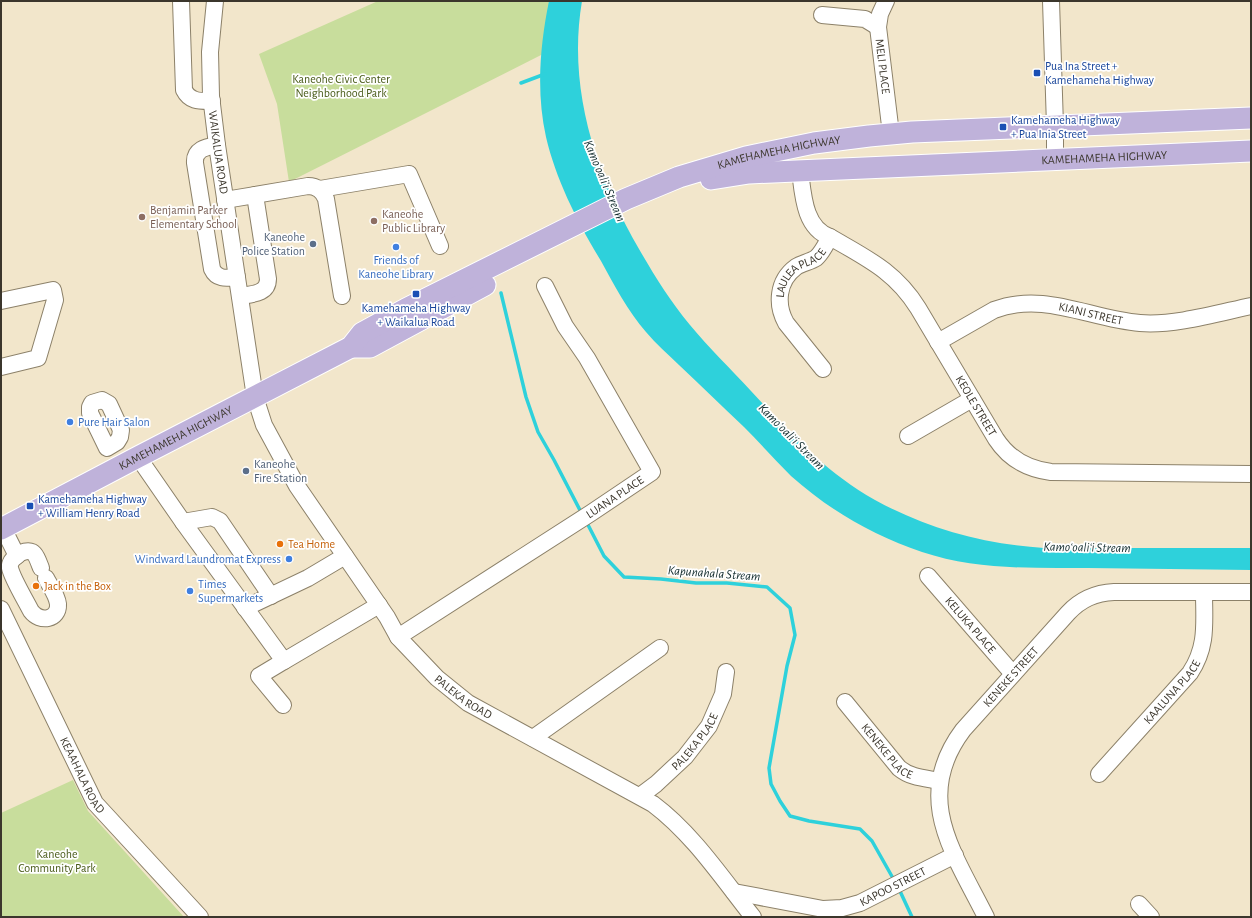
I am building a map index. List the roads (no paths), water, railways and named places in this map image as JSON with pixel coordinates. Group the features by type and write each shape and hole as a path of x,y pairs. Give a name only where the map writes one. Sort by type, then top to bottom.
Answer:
{"main road":[{"name":"KAMEHAMEHA HIGHWAY","path":"2,529 138,456 351,347 362,333 406,309 576,230 672,180 712,166 779,149 890,134 1251,118"},
{"path":"800,171 803,145"},
{"name":"KAMEHAMEHA HIGHWAY","path":"626,205 710,180 749,173 1251,151"}],"street":[{"path":"181,1 184,90 195,100 212,101"},
{"name":"WAIKALUA ROAD","path":"215,1 210,52 212,101 217,145 255,397"},
{"name":"MELI PLACE","path":"886,1 880,14 878,27 890,134"},
{"path":"1051,1 1055,160"},
{"path":"822,15 865,19 878,27"},
{"path":"217,145 200,149 196,154 195,163 212,269 216,275 222,278 237,277"},
{"name":"KEOLE STREET","path":"800,171 805,202 810,218 823,235 830,237 880,266 896,279 912,298 1001,446 1014,459 1031,468 1052,472 1251,474"},
{"path":"225,200 308,186 320,189 409,174 440,246"},
{"path":"320,189 326,200 342,296"},
{"path":"240,296 263,291 268,282 255,195"},
{"name":"LAULEA PLACE","path":"823,368 786,324 782,316 779,300 780,292 786,278 796,267 818,256 830,237"},
{"name":"LUANA PLACE","path":"398,637 585,517 652,472 587,358 565,326 545,286"},
{"path":"1,301 53,290 55,300 38,358 1,367"},
{"name":"KIANI STREET","path":"938,342 994,310 1003,306 1023,303 1043,303 1126,321 1154,324 1178,321 1251,306"},
{"name":"PALEKA ROAD","path":"255,397 264,425 282,460 312,509 379,605 398,637 437,678 468,703 640,796 666,814 679,825 690,838 753,917"},
{"path":"908,436 972,399"},
{"path":"107,448 118,468"},
{"path":"138,456 183,522 284,661"},
{"path":"183,522 212,516 220,521 271,596"},
{"path":"2,529 17,556"},
{"path":"27,551 32,552 44,573 58,602 58,607 54,615 50,618 41,619 31,611 10,568 11,561 17,556 27,551"},
{"path":"245,608 308,578 345,556"},
{"name":"KELUKA PLACE","path":"928,576 1013,674"},
{"name":"KENEKE STREET","path":"986,917 947,839 941,818 939,795 940,780 945,761 956,739 1068,613 1079,602 1086,598 1104,592 1251,592"},
{"name":"KAALUNA PLACE","path":"1099,774 1195,665 1204,639 1204,592"},
{"path":"283,705 259,676 379,605"},
{"name":"KEAAHALA ROAD","path":"1,609 95,803 200,917"},
{"path":"11,630 36,616"},
{"path":"533,738 660,648"},
{"name":"PALEKA PLACE","path":"640,796 656,784 685,757 709,726 723,694 726,672"},
{"name":"KENEKE PLACE","path":"844,702 903,772 913,776 940,780"},
{"name":"KAPOO STREET","path":"734,892 814,907 833,909 860,903 955,855"},
{"path":"1139,904 1151,917"}],"water":[{"name":"Kamoʻoaliʻi Stream","path":"549,1 582,1 578,34 579,66 582,98 589,130 598,161 610,191 656,278 697,334 809,451 840,477 875,500 915,519 936,527 978,539 1044,548 1251,548 1251,570 1025,568 983,565 942,558 904,546 869,530 836,511 791,476 744,427 646,332 622,298 584,232 562,185 550,153 543,120 540,69 543,34"}],"waterway":[{"name":"Kapunahala Stream","path":"521,83 545,74"},
{"name":"Kapunahala Stream","path":"501,293 526,397 538,432 582,514"},
{"name":"Kapunahala Stream","path":"586,521 604,556 624,577 767,587 790,608 795,635 787,666 769,768 771,784 790,816 809,821 860,829 872,841 894,880"},
{"name":"Kapunahala Stream","path":"899,889 912,917"}],"place":[{"name":"Pua Ina Street + Kamehameha Highway","path":"1037,73"},
{"name":"Kamehameha Highway + Pua Inia Street","path":"1003,127"},
{"name":"Benjamin Parker Elementary School","path":"142,217"},
{"name":"Kaneohe Public Library","path":"374,221"},
{"name":"Kaneohe Police Station","path":"313,244"},
{"name":"Friends of Kaneohe Library","path":"396,247"},
{"name":"Kamehameha Highway + Waikalua Road","path":"416,294"},
{"name":"Pure Hair Salon","path":"70,422"},
{"name":"Kaneohe Fire Station","path":"246,471"},
{"name":"Kamehameha Highway + William Henry Road","path":"30,506"},
{"name":"Tea Home","path":"280,544"},
{"name":"Windward Laundromat Express","path":"289,559"},
{"name":"Jack in the Box","path":"36,586"},
{"name":"Times Supermarkets","path":"190,591"}],"park label":[{"name":"Kaneohe Civic Center Neighborhood Park","path":"341,86"},
{"name":"Kaneohe Community Park","path":"57,861"}]}
